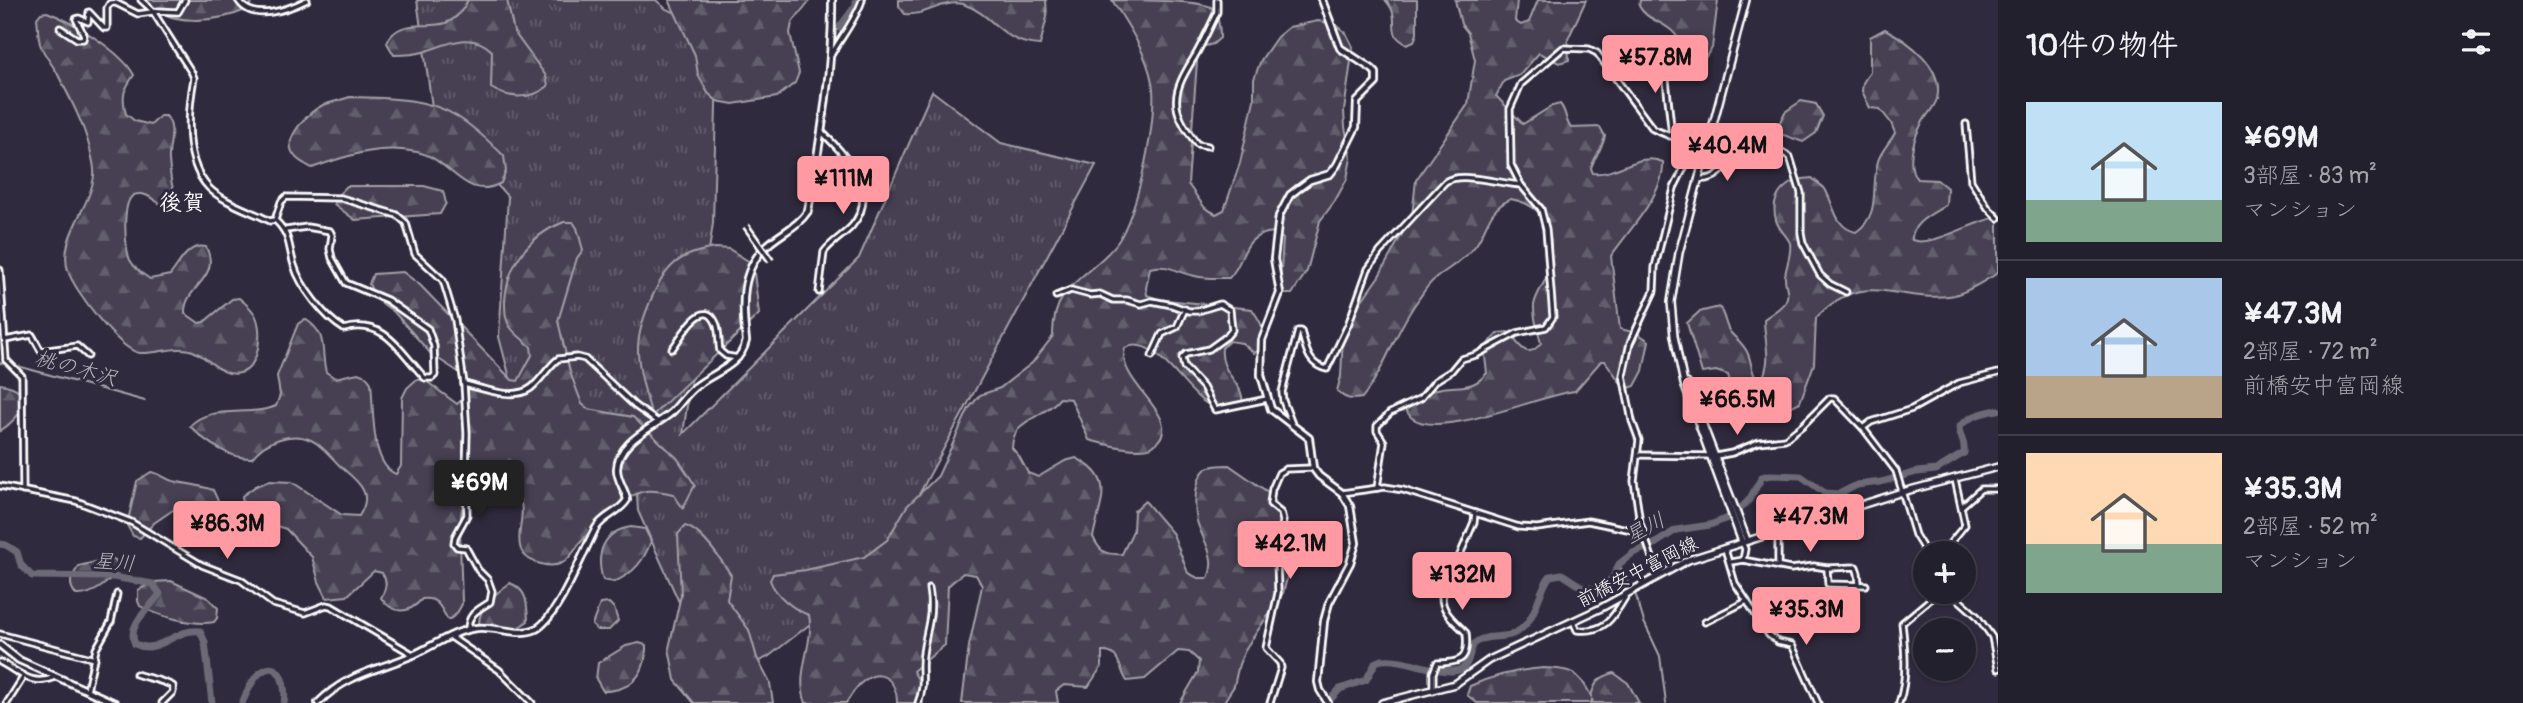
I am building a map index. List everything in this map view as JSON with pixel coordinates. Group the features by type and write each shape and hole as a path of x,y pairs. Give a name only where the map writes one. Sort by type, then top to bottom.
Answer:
{"main road":[{"path":"1744,541 1679,362 1671,315 1671,293 1678,253 1746,0"},
{"name":"前橋安中富岡線","path":"1382,703 1455,684 1489,660 1573,621 1678,564 1724,547 1902,492 1998,467"}],"street":[{"path":"141,0 153,12 194,78 188,127 192,150 204,181 211,190 270,221 275,220 286,230 294,267 323,313 344,329 369,326 382,331 425,378 435,375 434,345 428,330 387,300 346,283 332,258 330,231 307,227 286,230"},
{"path":"60,28 77,39 83,39 84,35 76,19 88,22 89,12 107,28 107,8 110,3 117,3 134,13 177,12 185,0"},
{"path":"237,0 247,10 265,13 283,10 307,0"},
{"path":"318,703 334,688 357,674 414,654 468,630 483,628 530,631 543,623 568,586 595,529 602,519 623,507 627,500 617,471 619,461 635,439 675,410 695,387 738,358 746,341 743,294 746,275 758,254 801,222 807,211 831,55 832,0"},
{"path":"831,55 860,10 862,0"},
{"path":"1208,146 1197,144 1186,129 1179,115 1176,93 1181,77 1217,12 1217,0"},
{"path":"1322,0 1340,48 1376,73 1376,83 1357,102 1356,127 1337,165 1330,174 1310,180 1290,195 1279,216 1274,259 1280,292 1262,340 1261,375 1267,400 1276,415 1309,438 1313,468 1342,493 1350,506 1356,543 1350,563 1329,603 1324,621 1318,682 1326,701"},
{"path":"1377,488 1384,442 1377,426 1384,418 1421,398 1435,380 1451,371 1461,359 1476,355 1517,333 1542,329 1550,324 1553,317 1544,219 1536,202 1521,185 1511,164 1511,106 1521,84 1563,48 1589,49 1597,53 1653,129 1672,136 1694,136 1724,143 1743,151 1769,144 1790,157 1801,193 1803,243 1820,275 1846,292"},
{"path":"1655,55 1657,68 1666,80 1672,136"},
{"path":"1966,124 1970,181 1998,218"},
{"path":"819,292 824,252 852,225 863,203 855,170 821,132"},
{"path":"1658,575 1642,532 1634,484 1639,440 1624,385 1626,358 1654,291 1655,267 1674,188 1688,160 1694,136"},
{"path":"1698,179 1709,180 1724,171 1743,143"},
{"path":"1293,426 1282,392 1298,331 1301,331 1310,358 1315,364 1327,369 1348,325 1368,269 1380,252 1445,182 1451,178 1461,178 1521,185"},
{"path":"275,220 281,202 286,197 341,198 387,211 401,218 409,230 415,254 439,273 455,320 464,384 467,433 468,513 454,541 456,546 468,550 478,570 491,584 492,591 490,602 472,614 468,621 468,630"},
{"path":"746,226 771,261"},
{"path":"0,270 6,360 22,376 23,491"},
{"path":"1056,296 1071,290 1090,295 1100,294 1113,300 1141,304 1152,301 1198,311 1220,304 1231,313 1232,330 1227,337 1209,349 1186,354 1182,358 1184,368 1203,387 1215,410 1267,400"},
{"path":"1152,356 1162,334 1177,327 1185,309"},
{"path":"672,349 689,323 703,314 716,322 720,351 726,356 738,358"},
{"path":"5,340 32,335 40,351 77,346 88,356"},
{"path":"464,384 500,392 520,392 532,387 558,359 577,357 590,363 635,406 658,422"},
{"path":"0,364 6,360"},
{"path":"1863,428 1871,422 1912,409 1959,383 1998,373"},
{"path":"1638,454 1713,456 1732,453 1759,442 1787,438 1830,398 1834,398 1891,462 1919,541"},
{"path":"1270,703 1281,668 1266,646 1278,593 1277,559 1283,521 1281,513 1270,504 1270,498 1279,473 1313,468"},
{"path":"1953,541 1964,528 1962,506 1954,477"},
{"path":"0,486 76,501 131,522 195,562 241,579 273,604 305,613 331,606 414,654"},
{"path":"1342,493 1377,488 1403,490 1525,528 1588,521 1642,532"},
{"path":"1962,506 1981,489 1998,489"},
{"path":"1433,691 1433,673 1437,663 1460,661 1465,656 1466,633 1443,606 1442,597 1474,522 1475,513"},
{"path":"1778,530 1778,567"},
{"path":"1742,560 1744,541"},
{"path":"1724,547 1735,583 1773,639 1792,645 1818,703"},
{"path":"1730,563 1742,560 1791,569 1814,566 1856,567 1859,584"},
{"path":"1827,568 1828,584 1866,585"},
{"path":"918,703 924,688 923,652 930,619 929,588"},
{"path":"1573,621 1577,630 1595,630 1615,614 1627,593"},
{"path":"87,690 96,649 111,622 117,594"},
{"path":"1705,622 1747,601"},
{"path":"1899,703 1906,645 1902,623 1925,604"},
{"path":"1964,604 1977,616 1992,637 1998,669"},
{"path":"0,634 95,659"},
{"path":"451,637 499,670 532,703"},
{"path":"0,645 19,660 114,703"},
{"path":"0,662 32,681 41,682 55,676"},
{"path":"136,674 156,678 173,686 173,692 162,703"},
{"path":"6,703 24,676"}],"green space":[{"path":"142,0 253,0 248,9 235,14 193,20 165,15"},
{"path":"417,0 656,0 666,9 718,29 713,223 683,434 859,258 932,91 1001,143 1096,165 878,571 768,657 715,682 638,511 634,450 511,382 499,337 508,197 433,114"},
{"path":"468,0 507,0 514,32 546,76 548,86 527,96 512,96 491,88 492,51 476,41 458,41 420,53 394,55 387,43 398,30 446,23 459,14"},
{"path":"669,0 810,0 792,23 790,33 799,73 795,83 777,97 733,104 717,101 708,93 698,75 695,55"},
{"path":"899,0 1046,0 1047,17 1040,45 1016,40 983,15 963,4 947,4 921,13 905,14 899,6"},
{"path":"1112,0 1192,3 1211,7 1216,14 1220,38 1213,44 1198,48 1188,184 1205,208 1216,214 1224,210 1240,163 1254,100 1254,79 1261,60 1277,37 1289,27 1318,21 1335,24 1346,33 1353,47 1344,111 1351,158 1347,179 1320,221 1307,271 1292,294 1284,294 1280,283 1283,239 1274,232 1263,234 1250,243 1229,278 1199,277 1168,268 1150,268 1147,295 1157,299 1252,309 1264,332 1263,348 1254,353 1242,343 1229,341 1222,348 1224,365 1240,391 1242,405 1217,408 1203,402 1149,349 1137,346 1125,348 1125,362 1130,375 1158,412 1163,424 1162,435 1153,446 1132,449 1089,440 1071,399 1060,398 1017,430 1012,448 1028,473 1038,477 1065,461 1076,458 1097,474 1103,492 1093,537 1098,546 1107,553 1122,554 1133,531 1134,511 1145,501 1173,534 1188,573 1198,578 1208,578 1211,563 1197,521 1197,485 1207,468 1229,465 1272,495 1283,517 1290,540 1289,571 1283,593 1246,648 1234,686 1223,703 1180,703 1198,672 1199,661 1189,652 1178,651 1145,679 1127,681 1116,657 1102,652 1102,666 1088,687 1064,685 1056,691 1058,703 962,703 969,646 982,586 976,575 963,573 948,586 945,645 913,671 919,681 923,703 897,703 891,682 886,678 874,676 860,684 846,703 806,703 802,681 809,637 809,615 791,606 772,586 770,580 773,574 806,570 864,557 887,540 907,506 938,476 969,408 980,395 1000,388 1032,363 1053,336 1054,318 1066,293 1106,255 1125,230 1145,165 1153,98 1152,82 1145,60 1136,39"},
{"path":"1385,0 1417,0 1417,34 1414,41 1407,44 1396,35 1393,13"},
{"path":"1455,0 1517,0 1515,21 1521,25 1529,22 1538,0 1586,0 1568,39 1569,60 1559,63 1539,53 1520,75 1504,81 1496,96 1523,124 1560,104 1571,128 1600,127 1605,136 1591,168 1593,173 1611,171 1637,161 1654,159 1663,162 1659,186 1611,256 1620,329 1637,333 1649,341 1643,371 1635,386 1629,388 1620,382 1605,361 1601,361 1575,391 1467,420 1445,424 1426,423 1412,418 1405,410 1408,402 1431,391 1469,385 1481,379 1487,373 1484,348 1498,333 1508,332 1526,351 1535,349 1541,343 1534,305 1550,262 1548,227 1535,209 1511,199 1493,213 1471,251 1432,281 1426,289 1410,312 1378,374 1362,398 1348,398 1337,391 1341,376 1343,336 1355,310 1379,276 1412,216 1416,180 1468,104 1475,60"},
{"path":"1640,0 1718,0 1712,48 1704,59 1697,60 1686,56 1675,34 1642,11"},
{"path":"47,12 95,38 128,66 134,75 124,93 126,114 135,121 151,125 160,116 166,116 169,121 172,131 170,174 179,204 174,210 169,209 145,195 134,195 127,206 126,215 128,254 134,266 150,279 170,275 189,251 206,247 210,258 209,267 190,296 185,313 199,323 204,322 232,299 239,298 247,305 257,319 259,337 256,356 247,370 227,373 187,349 140,353 131,350 88,305 72,280 66,258 67,246 92,187 94,169 80,119 40,44 37,18 41,13"},
{"path":"1885,29 1923,56 1938,87 1936,103 1915,139 1911,161 1917,179 1937,180 1947,188 1946,205 1919,223 1912,240 1931,240 1998,217 1998,273 1968,290 1949,296 1929,297 1879,290 1849,294 1833,303 1816,318 1814,364 1800,402 1782,411 1748,412 1735,417 1729,414 1729,407 1735,398 1728,375 1716,371 1702,373 1687,323 1699,312 1719,307 1728,329 1746,351 1755,377 1761,381 1767,366 1764,319 1787,299 1785,276 1790,243 1776,220 1775,203 1778,196 1795,181 1812,178 1825,189 1843,226 1856,232 1869,217 1874,200 1878,161 1895,133 1880,109 1870,108 1862,91 1870,71 1870,37"},
{"path":"350,97 391,98 446,110 482,135 504,156 506,171 501,183 488,188 477,188 458,178 429,156 404,150 377,150 312,168 299,160 291,149 296,130 312,112 323,105"},
{"path":"1801,101 1816,104 1823,116 1816,133 1803,142 1775,132 1785,112"},
{"path":"347,186 424,186 443,191 446,203 440,214 355,220 334,204"},
{"path":"564,222 573,222 583,250 577,258 558,321 570,372 582,404 588,409 633,417 677,458 695,485 683,508 673,494 653,491 637,493 601,520 565,562 546,565 529,559 522,552 519,534 522,514 516,493 502,486 482,488 468,495 462,510 462,604 453,617 448,620 438,604 427,599 422,599 406,610 396,610 381,598 386,585 385,579 382,573 374,571 347,596 327,598 312,557 286,529 257,520 243,509 242,496 269,481 292,482 342,515 359,516 365,500 359,483 323,448 303,437 279,439 271,442 252,458 244,458 218,448 190,426 208,415 255,411 276,406 280,395 277,376 298,324 305,319 321,337 326,372 335,378 358,373 366,376 371,383 377,448 388,468 396,474 401,466 402,398 407,388 417,379 426,381 457,404 464,398 460,373 431,354 394,312 375,298 369,284 373,274 403,272 420,285 512,380 518,381 532,355 531,347 513,331 506,319 505,301 510,275 522,252 531,243"},
{"path":"716,248 729,249 753,264 759,314 652,416 641,376 638,352 649,304 661,280 675,263 694,253"},
{"path":"0,384 19,391 23,404 15,418 0,431"},
{"path":"151,472 173,481 213,490 220,505 214,508 173,510 154,523 140,538 133,536 127,525 137,481"},
{"path":"685,526 704,539 731,575 727,600 749,630 757,658 770,683 773,703 694,703 675,680 669,648 681,595 678,534"},
{"path":"631,527 645,529 651,541 645,555 633,570 621,578 614,582 603,580 600,561 604,545 614,533"},
{"path":"111,558 118,567 111,578 95,591 76,595 71,580 79,566"},
{"path":"171,581 208,598 218,608 214,622 197,623 176,619 140,606 138,590 153,582"},
{"path":"510,583 523,594 527,603 528,621 516,629 485,630 479,625 481,612 494,596"},
{"path":"609,603 614,608 618,621 609,630 597,630 592,625 600,604"},
{"path":"639,643 646,645 646,655 636,678 622,688 603,691 596,679 598,663 626,646"},
{"path":"1543,668 1573,673 1582,681 1591,696 1598,681 1614,673 1628,683 1639,703 1593,703 1592,699 1591,703 1477,703 1467,695 1470,686 1488,679"}],"waterway":[{"path":"839,28 856,5 856,0"},
{"name":"桃の木沢","path":"0,363 9,364"},
{"name":"桃の木沢","path":"14,365 145,401"},
{"name":"星川","path":"1327,703 1340,689 1366,680 1376,662 1382,660 1451,671 1463,668 1476,642 1513,634 1527,623 1550,576 1562,574 1582,587 1600,590 1613,577 1619,564 1633,553 1653,545 1676,530 1710,525 1733,516 1749,500 1762,477 1801,476 1825,493 1839,494 1857,485 1936,470 1964,453 1959,427 1967,420 1998,410"},
{"name":"星川","path":"0,544 17,552 21,565 32,576 113,577 153,584 160,594 136,624 133,637 135,644 152,646 183,633 200,631 205,642 212,703"},
{"path":"1619,563 1636,596 1644,622 1660,656 1666,703"},
{"name":"星川","path":"242,703 257,676 267,669 278,671 281,676 284,703"}],"district":[{"name":"後賀","path":"182,202"}]}
